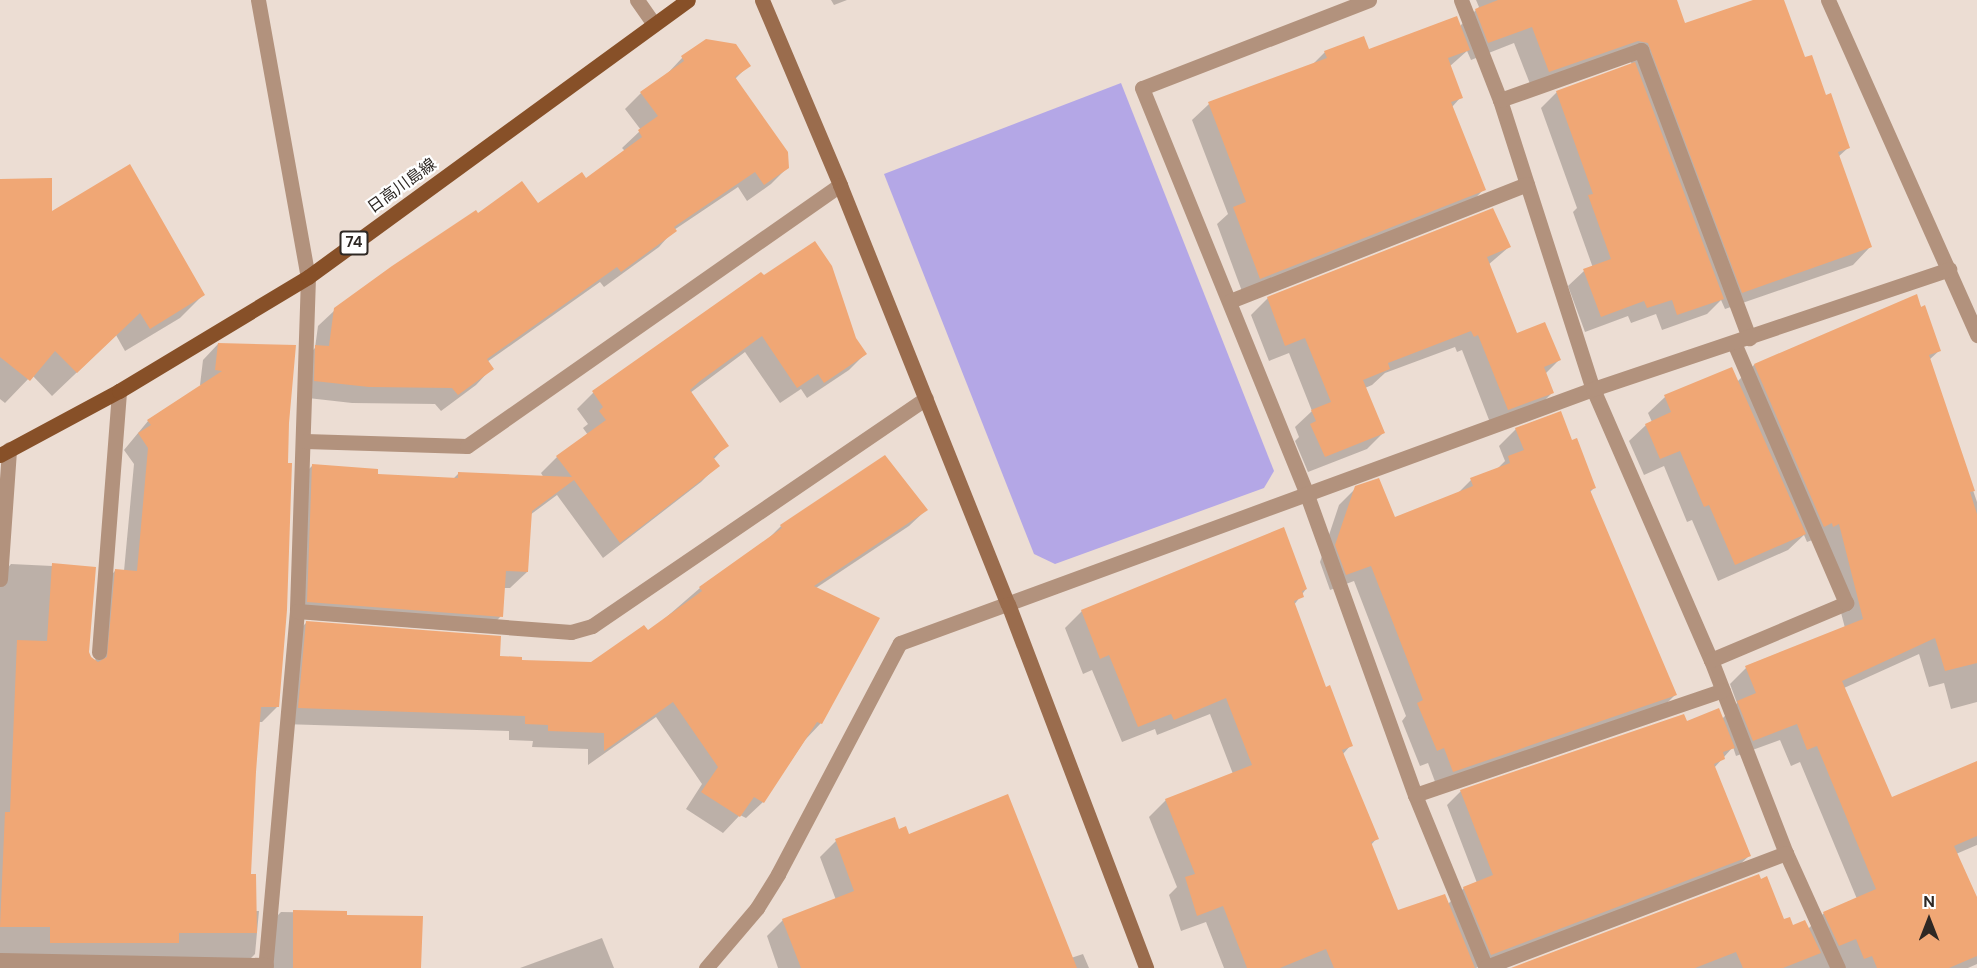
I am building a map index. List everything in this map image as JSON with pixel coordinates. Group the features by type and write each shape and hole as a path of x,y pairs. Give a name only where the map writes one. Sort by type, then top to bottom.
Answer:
{"main road":[{"name":"日高川島線","path":"5,452 118,391 308,277 688,0"}],"street":[{"path":"0,960 265,966 297,611 305,441 308,277 258,0"},
{"path":"637,0 654,24"},
{"path":"762,0 840,185 1008,604 1146,968"},
{"path":"1369,0 1142,88 1307,495 1415,795 1486,967 1786,853"},
{"path":"1461,0 1500,100 1593,389 1711,660 1786,853 1838,968"},
{"path":"1828,0 1977,335"},
{"path":"1500,100 1641,50 1749,338"},
{"path":"1230,301 1527,184"},
{"path":"305,441 467,446 840,185"},
{"path":"706,968 757,908 778,874 900,643 1593,389 1949,269"},
{"path":"1711,660 1846,603 1734,343"},
{"path":"99,652 118,391"},
{"path":"297,611 571,632 592,626 926,398"},
{"path":"0,579 5,452"},
{"path":"1415,795 1723,690"}],"shaded area":[{"path":"1121,83 1274,471 1264,488 1055,564 1034,554 884,174"}],"building":[{"path":"1498,0 1677,0 1685,23 1753,0 1784,0 1805,57 1812,55 1826,95 1831,93 1850,148 1838,152 1872,247 1742,293 1648,43 1638,41 1549,72 1532,27 1488,43 1475,9"},
{"path":"1457,16 1470,50 1448,58 1463,98 1451,102 1486,190 1260,279 1233,207 1246,202 1208,102 1327,58 1324,51 1364,36 1369,49"},
{"path":"706,39 736,44 751,66 735,77 788,152 789,168 764,185 755,172 674,227 677,231 621,272 617,267 487,359 494,369 458,395 452,388 369,387 314,381 315,345 329,346 334,308 392,266 476,210 478,213 522,181 538,203 582,172 586,178 642,137 638,130 658,116 640,92 684,61 681,56"},
{"path":"1635,62 1724,299 1677,315 1672,300 1647,308 1644,301 1601,317 1583,269 1611,259 1588,195 1593,194 1556,91"},
{"path":"130,164 205,295 150,329 140,313 77,373 55,351 30,381 0,357 0,179 52,178 52,211"},
{"path":"1493,208 1511,247 1487,257 1517,333 1545,322 1561,360 1544,367 1554,393 1508,410 1478,335 1474,337 1471,331 1388,363 1390,369 1363,380 1385,433 1325,457 1310,424 1316,421 1311,410 1331,402 1305,338 1285,346 1267,297"},
{"path":"815,241 832,266 856,338 867,354 824,383 818,374 797,388 762,336 700,381 690,390 729,446 713,457 720,466 620,543 574,480 532,511 528,572 506,571 503,617 307,602 312,464 378,469 378,474 458,478 458,472 572,477 556,456 606,420 599,411 603,407 592,391 761,272 764,275"},
{"path":"1917,294 1921,307 1925,305 1941,351 1929,355 1975,491 1970,492 1977,514 1977,663 1945,671 1935,638 1842,681 1892,797 1977,761 1977,836 1954,846 1977,897 1977,956 1949,968 1877,968 1872,956 1864,959 1856,939 1839,946 1823,912 1876,889 1817,746 1807,750 1797,724 1753,741 1737,701 1756,693 1745,666 1863,619 1839,524 1833,527 1832,523 1824,527 1754,364"},
{"path":"218,343 296,345 289,423 288,463 292,463 287,610 279,707 261,707 256,772 251,874 256,874 257,933 179,933 179,943 50,943 50,927 0,927 5,812 10,812 17,640 47,641 52,563 96,567 89,652 91,657 98,662 107,657 115,569 137,571 148,448 138,433 151,425 147,420 222,371 215,370"},
{"path":"1732,367 1806,534 1735,565 1709,505 1704,507 1680,451 1660,459 1645,424 1671,412 1664,395"},
{"path":"1561,411 1572,440 1577,438 1596,488 1590,490 1677,695 1453,772 1444,748 1437,751 1417,703 1423,700 1371,566 1346,575 1335,545 1355,486 1379,478 1395,517 1473,486 1470,478 1510,463 1508,456 1524,450 1515,428"},
{"path":"885,455 928,510 814,586 880,618 822,724 817,722 764,803 754,797 740,817 701,792 718,767 673,702 604,751 604,733 548,731 548,725 525,724 525,716 298,708 306,621 501,636 500,656 522,657 522,660 591,662 644,625 648,630 702,591 699,587 782,528 780,525"},
{"path":"1284,527 1307,589 1302,591 1304,597 1294,601 1326,687 1330,685 1353,746 1342,750 1379,839 1371,842 1398,910 1445,894 1475,968 1334,968 1326,949 1280,968 1247,968 1223,906 1197,916 1185,877 1195,874 1165,799 1252,765 1226,698 1174,720 1171,714 1138,727 1109,655 1100,659 1081,610"},
{"path":"1719,708 1735,748 1723,752 1725,759 1714,764 1751,856 1491,955 1463,887 1493,875 1460,790 1684,714 1687,721"},
{"path":"1008,794 1077,968 801,968 782,919 854,891 835,839 895,817 899,829 906,826 909,834"},
{"path":"1759,874 1761,879 1767,876 1784,919 1790,917 1793,925 1805,920 1821,953 1783,968 1743,968 1736,952 1695,968 1511,968"},
{"path":"293,910 347,911 347,915 423,916 421,968 293,968"}]}
